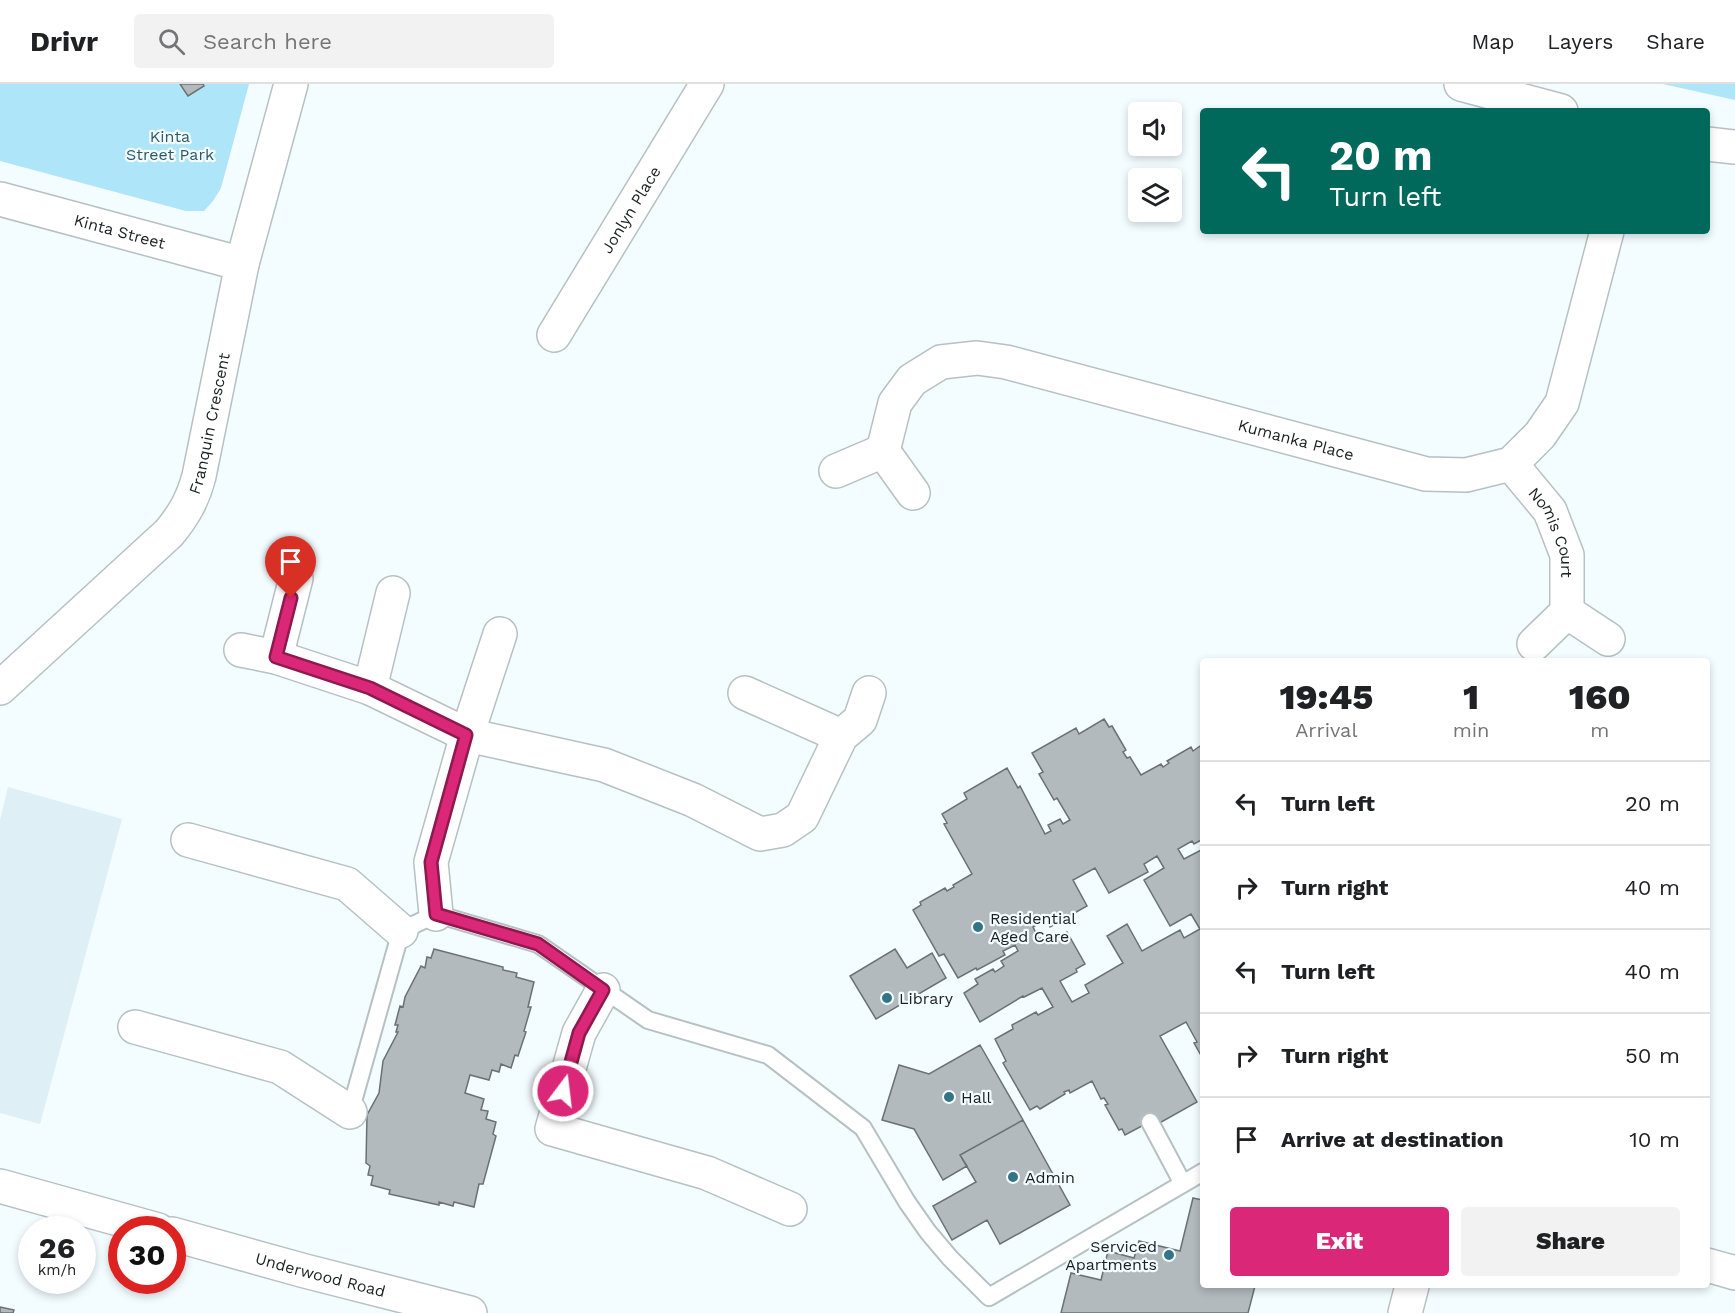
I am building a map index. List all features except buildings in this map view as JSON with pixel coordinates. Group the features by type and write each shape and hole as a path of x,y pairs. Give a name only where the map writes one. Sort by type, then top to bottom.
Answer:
{"street":[{"name":"Franquin Crescent","path":"0,688 169,533 183,516 193,498 242,264 291,84"},
{"name":"Jonlyn Place","path":"554,335 706,84"},
{"path":"1461,84 1551,108"},
{"path":"1710,144 1735,147"},
{"name":"Kinta Street","path":"0,199 242,264"},
{"path":"1511,464 1540,435 1562,403 1606,234"},
{"name":"Kumanka Place","path":"883,451 895,404 912,381 941,362 977,358 1006,362 1426,474 1466,475 1511,464"},
{"path":"836,471 883,451 913,493"},
{"name":"Nomis Court","path":"1511,464 1550,511 1567,555 1567,612"},
{"path":"276,657 296,578"},
{"path":"370,688 393,593"},
{"path":"1533,644 1567,612 1608,639"},
{"path":"436,914 431,862 466,735 500,634"},
{"path":"241,650 276,657 370,688 466,735 604,765 693,800 760,834 783,830 802,817 841,736 860,720 869,693"},
{"path":"745,693 841,736"},
{"path":"188,840 347,884 401,931"},
{"path":"603,990 579,1033 552,1129 707,1173 790,1209"},
{"path":"135,1028 280,1068 351,1112"},
{"path":"0,1186 108,1216"},
{"name":"Underwood Road","path":"186,1238 470,1313"},
{"path":"1710,1266 1735,1273"},
{"path":"1405,1313 1411,1288"}],"lane":[{"path":"351,1112 401,931 436,914 538,944 648,1020 768,1055 863,1128 907,1202 928,1232 989,1297 1200,1174"},
{"path":"1150,1122 1183,1184"}],"shaded area":[{"path":"8,787 122,819 40,1124 0,1113 0,820"}],"green space":[{"name":"Kinta Street Park","path":"0,84 249,84 221,188 204,211 186,211 0,161"},
{"path":"1663,84 1735,84 1735,100"}],"place":[{"name":"Residential Aged Care","path":"978,927"},
{"name":"Library","path":"887,998"},
{"name":"Hall","path":"949,1097"},
{"name":"Admin","path":"1013,1177"},
{"name":"Serviced Apartments","path":"1169,1255"}],"route":[{"path":"291,598 276,657 370,688 466,735 431,862 436,914 538,944 603,990 579,1033 563,1091"}]}
